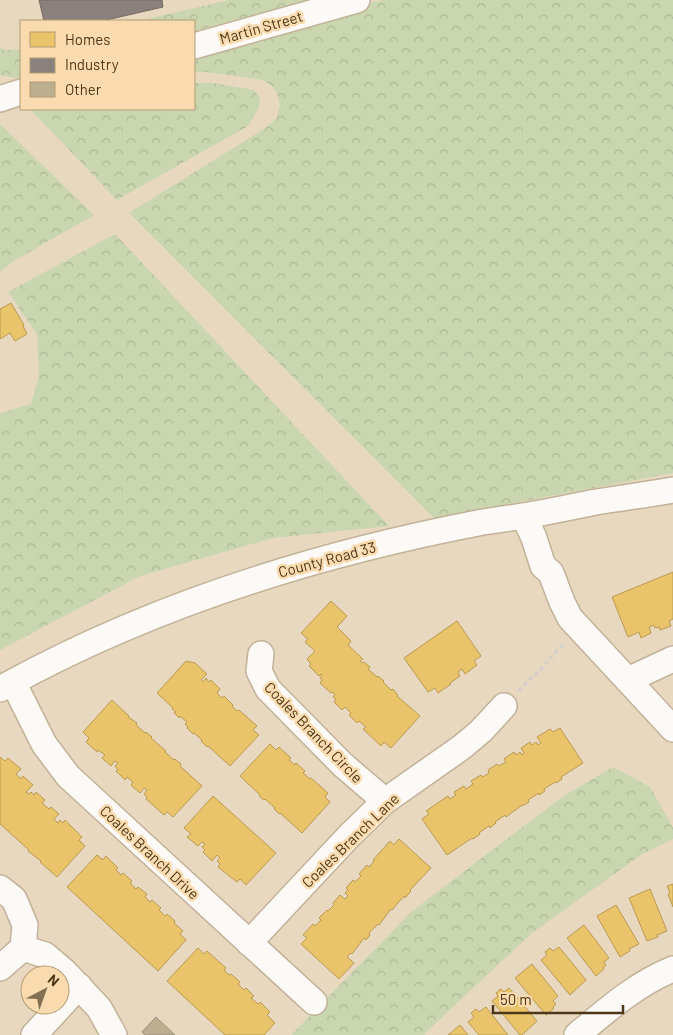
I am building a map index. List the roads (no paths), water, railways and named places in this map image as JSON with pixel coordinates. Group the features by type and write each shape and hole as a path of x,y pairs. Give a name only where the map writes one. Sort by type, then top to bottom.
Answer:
{"street":[{"name":"Martin Street","path":"195,46 357,0"},
{"path":"0,99 20,92"},
{"name":"County Road 33","path":"7,686 76,650 156,615 239,584 304,564 449,530 591,503 673,490"},
{"path":"535,514 554,558 551,573 570,618 673,729"},
{"name":"Coales Branch Circle","path":"261,654 259,670 268,688 343,765 385,801"},
{"path":"628,680 673,659"},
{"name":"Coales Branch Drive","path":"7,686 44,744 68,776 314,1002"},
{"name":"Coales Branch Lane","path":"249,943 349,836 385,801 462,747 481,731 504,706"},
{"path":"0,888 14,899 25,925 23,948 0,968"},
{"path":"23,948 46,954 66,972 99,1008 114,1035"},
{"path":"577,1035 641,984 673,969"},
{"path":"34,1035 79,986"}]}
